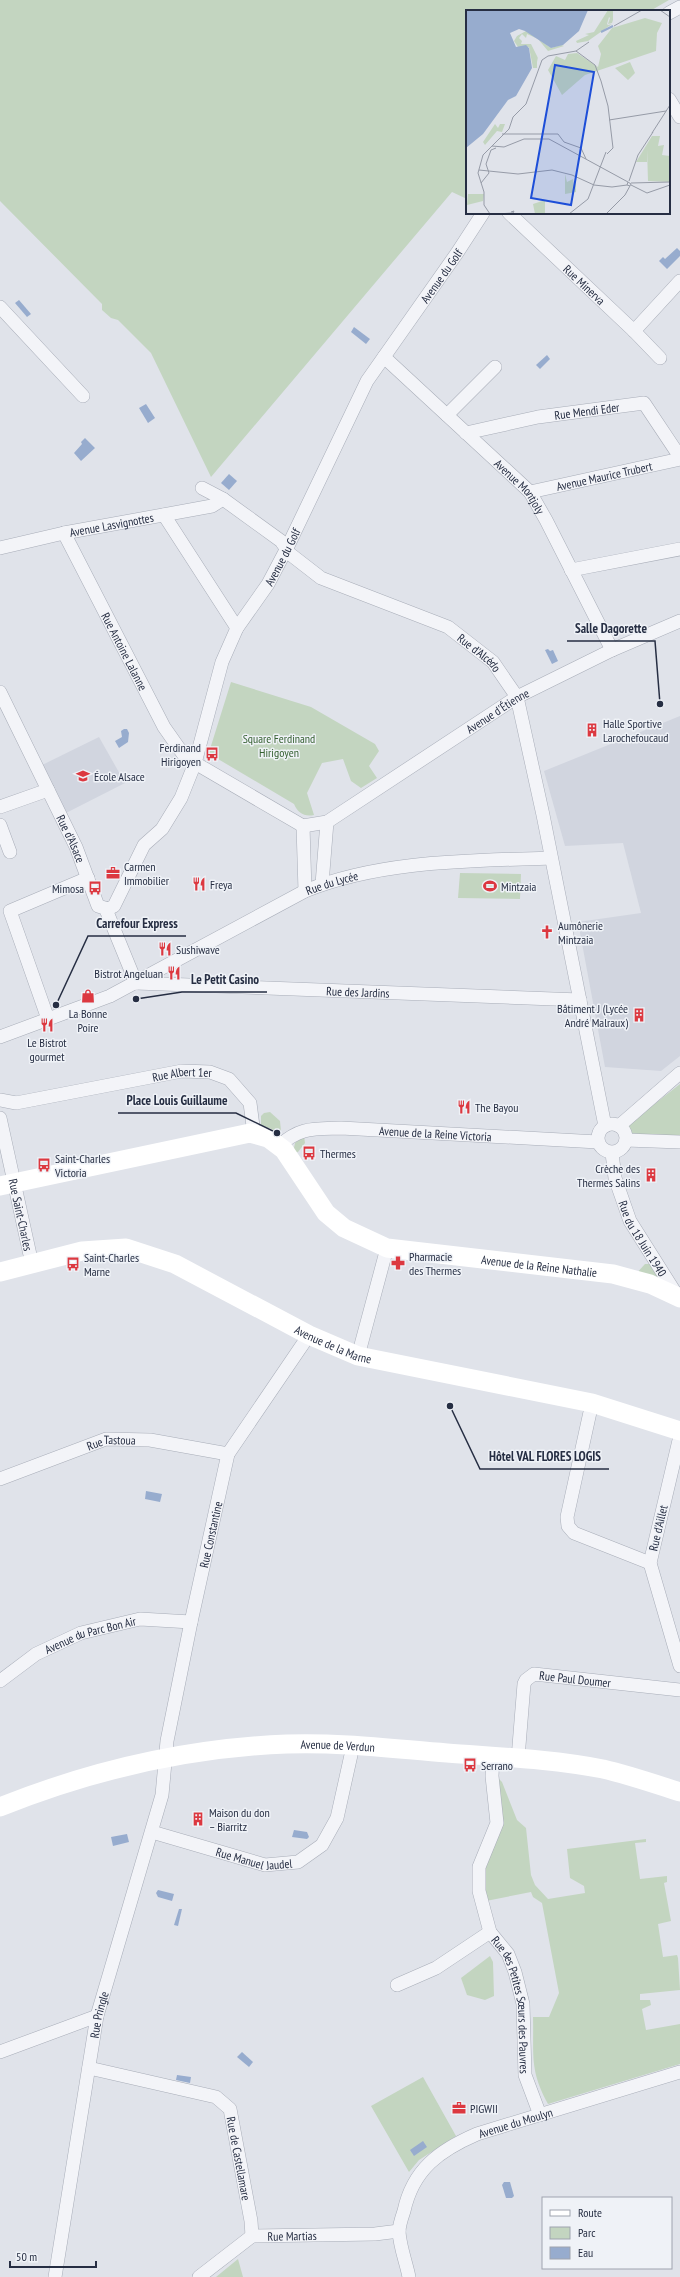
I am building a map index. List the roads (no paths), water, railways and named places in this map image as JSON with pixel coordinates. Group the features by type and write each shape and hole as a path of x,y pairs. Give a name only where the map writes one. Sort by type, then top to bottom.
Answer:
{"main road":[{"name":"Avenue de la Reine Nathalie","path":"252,1134 268,1138 293,1161 326,1213 344,1228 387,1248 613,1274 650,1284 679,1298"},
{"path":"7,1185 252,1134"},
{"name":"Avenue de la Marne","path":"0,1272 82,1251 126,1248 175,1264 309,1334 358,1356 592,1403 680,1431"},
{"name":"Avenue de Verdun","path":"2,1803 104,1771 166,1757 289,1744 353,1746 493,1759 518,1758 604,1769 680,1792"}],"street":[{"path":"670,12 680,7"},
{"path":"670,101 680,117"},
{"name":"Avenue du Golf","path":"108,909 114,906 144,845 162,829 181,798 195,763 222,662 237,628 268,584 287,548 367,381 457,253 482,214"},
{"name":"Rue Minerva","path":"510,214 634,331 660,358"},
{"path":"634,331 680,281"},
{"path":"0,307 83,396"},
{"name":"Avenue Montjoly","path":"384,356 530,492 572,570 612,650"},
{"path":"447,415 495,367"},
{"name":"Rue Mendi Eder","path":"466,433 538,417 644,403 680,458"},
{"name":"Avenue Maurice Trubert","path":"530,492 680,458"},
{"name":"Rue d'Alcédo","path":"202,488 223,499 287,548 290,554 321,578 448,627 493,662 517,697 551,858"},
{"name":"Avenue Lasvignottes","path":"0,548 64,533 212,506 223,499"},
{"path":"164,515 237,628"},
{"name":"Rue Antoine Lalanne","path":"64,533 164,727 183,754 195,763 303,826"},
{"path":"572,570 680,549"},
{"name":"Avenue d'Étienne","path":"303,826 327,822 517,697 612,650 680,621"},
{"name":"Rue d'Alsace","path":"0,692 76,847 98,906 108,909"},
{"path":"0,807 48,790"},
{"path":"322,884 327,822"},
{"path":"0,825 10,852"},
{"path":"303,826 305,891"},
{"path":"551,858 605,1126"},
{"name":"Rue du Lycée","path":"0,1037 110,996 305,891 322,884 395,869 462,861 551,858"},
{"path":"48,1019 10,911 88,878"},
{"path":"108,909 107,912 136,983"},
{"name":"Rue des Jardins","path":"136,983 580,1000"},
{"name":"Rue Albert 1er","path":"0,1100 16,1103 182,1072 210,1072 229,1079 250,1103 252,1134"},
{"path":"619,1126 636,1109 678,1077"},
{"name":"Rue Saint-Charles","path":"0,1118 7,1185 32,1264"},
{"path":"610,1124 619,1126 625,1132 626,1140 620,1150 612,1153 603,1150 598,1142 599,1133 605,1126 610,1124"},
{"name":"Avenue de la Reine Victoria","path":"278,1146 291,1135 304,1129 341,1128 598,1142"},
{"path":"626,1140 680,1142"},
{"name":"Rue du 18 Juin 1940","path":"612,1153 615,1178 630,1221 679,1298"},
{"path":"358,1356 387,1248"},
{"name":"Rue Constantine","path":"166,1757 191,1622 228,1454 309,1334"},
{"path":"592,1403 575,1474 567,1517 568,1526 574,1533 650,1563"},
{"name":"Rue d'Aillet","path":"680,1436 650,1563 680,1666"},
{"name":"Rue Tastoua","path":"0,1479 106,1439 150,1440 228,1454"},
{"name":"Avenue du Parc Bon Air","path":"0,1681 36,1654 81,1633 140,1619 191,1622"},
{"name":"Rue Paul Doumer","path":"518,1758 524,1684 526,1680 534,1674 680,1690"},
{"name":"Rue Manuel Jaudel","path":"152,1832 265,1865 298,1862 322,1845 337,1818 353,1746"},
{"name":"Rue Pringle","path":"55,2277 90,2068 96,2016 162,1795 166,1757"},
{"name":"Rue des Petites Sœurs des Pauvres","path":"493,1759 497,1823 478,1874 479,1892 490,1932 508,1954 515,1972 523,2004 523,2059 525,2075 540,2115"},
{"path":"397,1985 436,1968 490,1932"},
{"path":"0,2052 96,2016"},
{"name":"Rue de Castellamare","path":"90,2068 216,2097 230,2109 252,2221 252,2236"},
{"name":"Avenue du Moulyn","path":"399,2231 412,2187 425,2166 471,2137 680,2072"},
{"path":"399,2231 409,2277"},
{"name":"Rue Martias","path":"199,2277 252,2236 374,2234 399,2231"}],"water":[{"path":"677,248 680,251 680,256 667,269 659,261 663,257 665,259"},
{"path":"19,300 31,314 27,317 15,303"},
{"path":"354,327 370,339 366,344 351,332"},
{"path":"547,355 550,359 540,369 536,365"},
{"path":"146,404 155,418 148,423 139,408"},
{"path":"85,438 95,448 81,461 74,453"},
{"path":"229,474 237,481 229,490 221,483"},
{"path":"548,649 550,651 553,650 558,661 552,664 545,650"},
{"path":"127,729 129,733 128,742 119,748 115,741 122,737 121,731"},
{"path":"146,1491 162,1494 160,1502 145,1499"},
{"path":"294,1830 307,1832 309,1837 307,1839 292,1837"},
{"path":"127,1834 129,1842 113,1846 111,1837"},
{"path":"158,1890 174,1894 172,1901 158,1897 156,1893"},
{"path":"179,1909 182,1909 178,1926 174,1925"},
{"path":"242,2052 253,2062 249,2067 237,2057"},
{"path":"177,2075 191,2077 190,2083 176,2080"},
{"path":"423,2141 427,2147 414,2156 410,2150"},
{"path":"504,2182 510,2182 514,2196 512,2198 506,2198 502,2185"}],"place":[{"name":"Salle Dagorette","path":"660,704"},
{"name":"Halle Sportive Larochefoucaud","path":"592,730"},
{"name":"Ferdinand Hirigoyen","path":"212,754"},
{"name":"École Alsace","path":"83,776"},
{"name":"Carmen Immobilier","path":"113,873"},
{"name":"Freya","path":"199,884"},
{"name":"Mintzaia","path":"490,886"},
{"name":"Mimosa","path":"95,888"},
{"name":"Aumônerie Mintzaia","path":"547,932"},
{"name":"Sushiwave","path":"165,949"},
{"name":"Bistrot Angeluan","path":"174,973"},
{"name":"La Bonne Poire","path":"88,996"},
{"name":"Le Petit Casino","path":"136,999"},
{"name":"Carrefour Express","path":"56,1005"},
{"name":"Bâtiment J (Lycée André Malraux)","path":"639,1015"},
{"name":"Le Bistrot gourmet","path":"47,1025"},
{"name":"The Bayou","path":"464,1107"},
{"name":"Place Louis Guillaume","path":"277,1133"},
{"name":"Thermes","path":"309,1153"},
{"name":"Saint-Charles Victoria","path":"44,1165"},
{"name":"Crèche des Thermes Salins","path":"651,1175"},
{"name":"Pharmacie des Thermes","path":"398,1263"},
{"name":"Saint-Charles Marne","path":"73,1264"},
{"name":"Hôtel VAL FLORES LOGIS","path":"450,1406"},
{"name":"Serrano","path":"470,1765"},
{"name":"Maison du don – Biarritz","path":"198,1819"},
{"name":"PIGWII","path":"459,2108"}],"park label":[{"name":"Square Ferdinand Hirigoyen","path":"279,745"}]}
